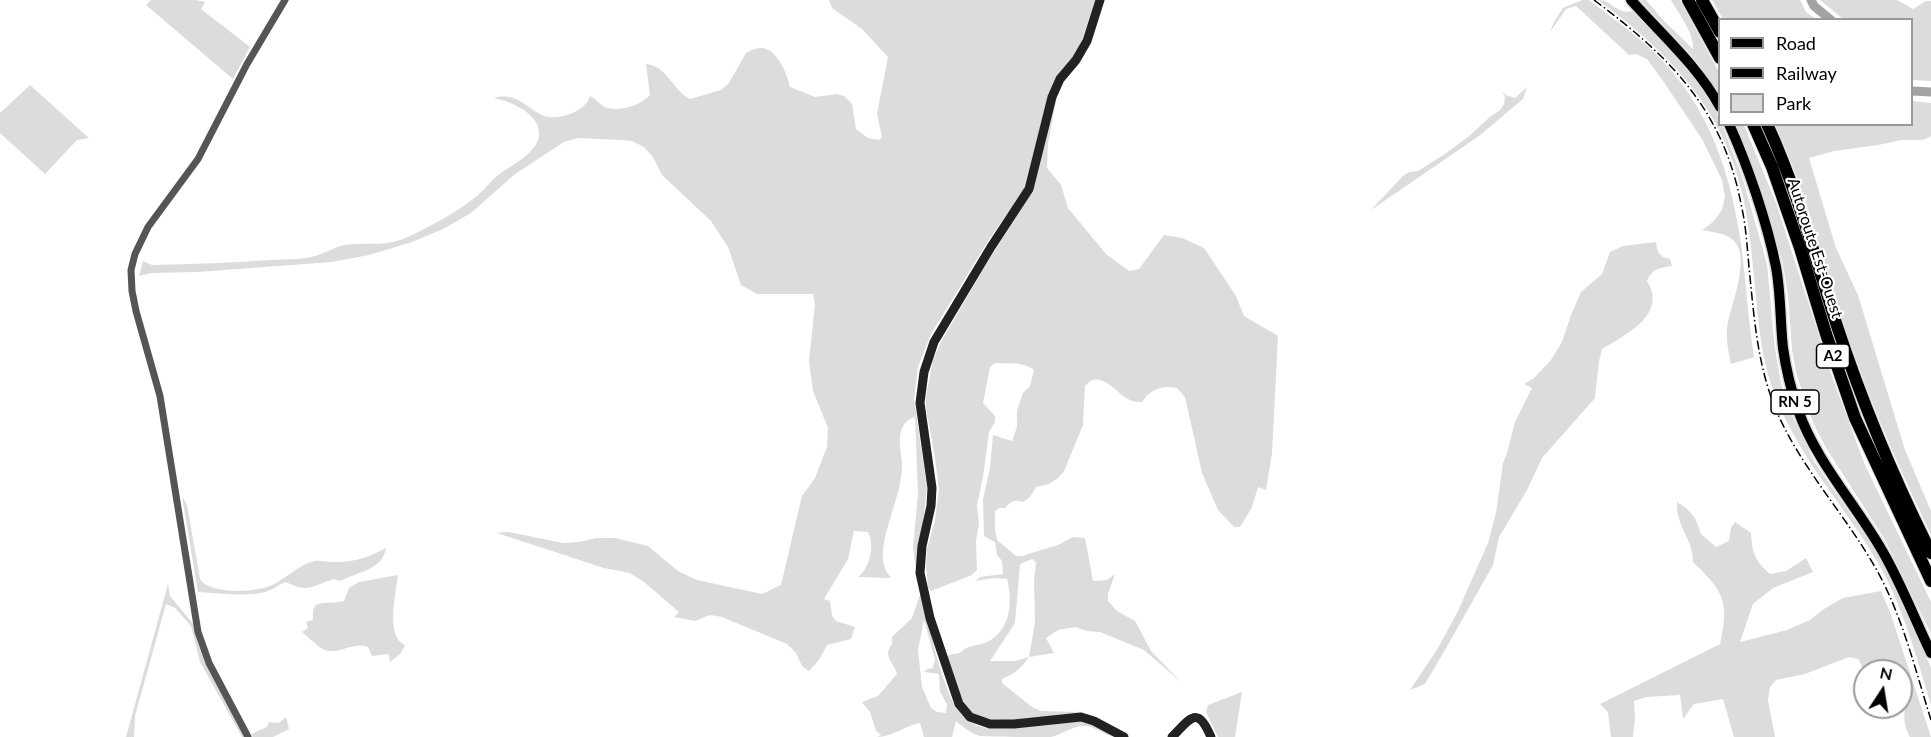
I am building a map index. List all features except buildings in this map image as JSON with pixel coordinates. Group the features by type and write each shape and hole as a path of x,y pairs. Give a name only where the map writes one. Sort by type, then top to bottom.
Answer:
{"highway":[{"path":"1688,0 1718,55"},
{"path":"1702,0 1718,30"},
{"name":"Autoroute Est-Ouest","path":"1754,126 1772,167 1800,248 1834,361 1855,418 1931,581"},
{"name":"Autoroute Est-Ouest","path":"1768,126 1809,232 1872,425 1931,553"}],"main road":[{"path":"1631,0 1696,72 1718,105"},
{"name":"RN 5","path":"1730,126 1773,253 1778,281 1784,350 1791,389 1799,412 1821,459 1890,564 1931,653"}],"street":[{"path":"248,737 209,663 198,632 160,396 136,310 131,270 144,234 198,159 247,64 285,0"},
{"path":"1100,0 1087,41 1055,90 1029,189 940,332 927,359 920,404 932,488 931,506 922,546 921,573 930,618 948,675 959,704 970,717 983,723 997,725 1081,717 1094,721 1124,737"},
{"path":"1172,737 1189,720 1196,717 1202,718 1211,737"}],"green space":[{"path":"151,0 205,2 201,9 250,47 233,79 146,5"},
{"path":"829,0 1095,0 1082,40 1075,54 1060,72 1048,96 1024,189 988,241 931,334 918,367 914,399 927,488 917,576 913,548 918,493 915,417 906,422 902,428 901,477 883,549 883,564 891,578 858,577 866,568 871,543 868,532 854,531 848,559 824,599 830,601 832,616 836,621 855,627 851,639 827,645 819,660 809,671 802,666 796,653 787,644 722,617 710,615 695,621 674,617 679,612 630,573 604,568 497,533 509,532 563,543 596,538 615,538 648,546 678,571 697,580 762,594 781,585 802,496 815,478 827,447 828,428 813,391 809,361 815,304 813,294 757,294 741,285 728,247 711,221 662,175 653,157 644,147 632,141 621,140 578,138 564,142 515,174 471,213 443,229 412,242 369,255 332,262 151,273 139,276 143,261 152,265 302,259 345,245 385,243 408,237 470,201 498,175 533,149 539,135 535,121 513,104 494,98 514,98 548,117 562,116 577,111 583,107 590,96 607,108 630,107 650,95 646,64 660,69 678,90 690,99 721,90 729,83 746,53 758,48 766,49 780,62 790,87 815,97 837,94 844,96 852,104 856,129 868,138 879,140 882,137 877,114 888,57 862,29 832,8"},
{"path":"1582,0 1589,0 1643,42 1665,63 1683,85 1711,133 1721,159 1736,214 1754,357 1731,364 1728,348 1727,327 1739,280 1738,247 1727,236 1702,230 1713,222 1722,210 1725,197 1722,180 1702,139 1647,59 1636,54 1629,55 1576,6 1566,9 1550,32 1563,8"},
{"path":"1598,0 1607,2 1622,11 1632,11 1684,65 1709,97 1717,112 1718,126 1722,126 1742,176 1767,264 1775,349 1781,383 1791,413 1815,463 1873,546 1892,580 1931,668 1931,705 1908,632 1886,578 1799,443 1787,422 1771,384 1760,335 1746,211 1728,150 1716,124 1684,77 1622,18"},
{"path":"1640,0 1646,0 1693,49 1689,30 1671,0 1680,0 1718,70 1718,94 1694,58"},
{"path":"1712,0 1800,0 1806,12 1815,18 1722,18"},
{"path":"1820,0 1897,0 1913,9 1926,1 1931,1 1931,81 1913,80 1913,18 1842,18"},
{"path":"30,85 89,138 77,140 45,174 0,133 0,113"},
{"path":"1527,87 1523,99 1479,136 1371,210 1403,176 1409,172 1418,171 1445,154 1500,110 1505,97 1502,91 1515,98"},
{"path":"1058,91 1048,143 1047,168 1061,185 1068,208 1106,254 1129,271 1139,269 1164,235 1182,238 1204,248 1236,296 1244,316 1278,336 1272,453 1266,490 1258,487 1252,507 1240,527 1234,527 1218,510 1202,473 1185,397 1177,388 1157,389 1140,402 1126,398 1103,381 1091,381 1085,386 1083,425 1064,471 1049,484 1036,487 1030,497 1023,502 1013,501 1005,508 995,511 997,540 1016,556 1022,556 1058,545 1073,537 1085,538 1093,581 1107,580 1115,574 1108,601 1117,611 1135,621 1151,651 1181,682 1144,650 1100,632 1086,631 1076,627 1058,630 1046,638 1054,653 1029,657 1011,675 1002,679 1002,683 1032,707 1041,711 1081,712 1021,720 989,719 977,715 964,704 946,657 994,638 1000,632 1008,616 1010,597 1007,579 993,578 975,581 980,577 1003,574 1002,561 997,555 995,542 984,536 983,499 990,468 993,435 1012,441 1017,427 1017,411 1023,393 1030,386 1034,370 1015,364 995,363 990,367 983,403 995,416 995,422 989,432 977,505 979,524 976,541 977,570 972,575 931,591 928,588 927,549 935,520 939,489 926,397 933,360 941,342 985,266 1033,191","holes":["1032,559 1036,562 1035,622 1029,657 1015,661 990,661 1015,623 1020,564"]},
{"path":"1913,101 1931,103 1931,136 1923,140 1902,140 1834,151 1809,158 1836,248 1858,295 1905,450 1931,511 1931,535 1865,384 1788,154 1775,126 1913,126"},
{"path":"1735,126 1744,126 1776,203 1834,382 1865,465 1931,602 1931,634 1885,540 1814,425 1796,373 1782,260 1753,168"},
{"path":"1656,242 1659,254 1670,259 1672,266 1657,270 1647,281 1652,293 1652,304 1648,314 1632,330 1602,349 1595,398 1542,458 1527,490 1499,537 1493,565 1449,643 1425,684 1410,690 1438,648 1458,611 1488,543 1496,513 1503,463 1515,422 1532,388 1524,384 1534,378 1551,360 1562,342 1581,292 1602,274 1610,252 1623,246"},
{"path":"182,496 187,505 200,579 213,588 247,591 267,587 309,563 354,560 386,548 384,555 375,566 340,581 334,579 306,588 286,582 268,591 248,594 198,592"},
{"path":"1677,502 1695,518 1701,534 1716,547 1729,541 1731,528 1735,522 1751,533 1755,556 1770,574 1786,571 1806,558 1813,572 1773,588 1753,604 1740,642 1787,630 1810,620 1843,598 1881,591 1905,659 1849,657 1805,674 1776,680 1770,687 1768,700 1775,737 1734,737 1723,699 1694,704 1683,719 1680,695 1646,697 1634,701 1633,737 1611,737 1608,712 1600,704 1720,644 1724,617 1722,598 1711,581 1693,562 1690,546 1677,511"},
{"path":"398,575 393,624 399,640 405,645 401,653 390,662 389,655 372,656 368,647 325,650 302,632 308,628 306,622 313,620 313,610 316,605 344,601 349,588 359,582"},
{"path":"168,584 170,596 194,625 206,665 245,737 242,737 200,662 191,626 175,608 166,604 135,716 134,737 126,737"},
{"path":"921,592 936,655 947,689 959,712 972,723 982,727 1001,728 1074,721 1097,727 1117,737 1109,736 1087,726 1073,728 1051,737 980,736 970,732 956,721 952,737 924,737 920,723 877,737 881,735 876,731 870,712 862,702 878,696 897,674 888,656 889,648 892,644 892,637 912,618","holes":["924,620 935,659 933,668 924,672 939,674 940,691 947,705 946,713 937,712 931,708 922,687 918,650"]},
{"path":"1913,682 1931,737 1910,737 1905,719 1913,719"},
{"path":"1242,692 1235,737 1218,737 1206,712 1208,705"},
{"path":"286,717 289,729 273,737 253,737 251,734 267,727 269,722 279,723"}],"waterway":[{"path":"1811,0 1814,6 1829,18"},
{"path":"1913,91 1931,92"}],"railway":[{"path":"1594,0 1646,42 1669,64 1689,87 1721,140 1733,170 1743,212 1757,340 1764,375 1776,410 1810,471 1863,547 1885,585 1907,642 1931,720"}]}
